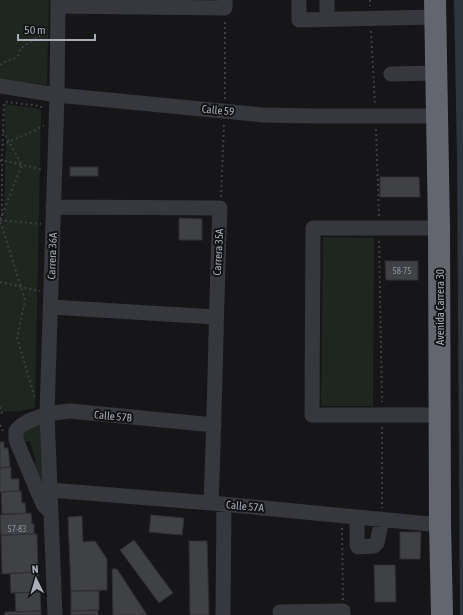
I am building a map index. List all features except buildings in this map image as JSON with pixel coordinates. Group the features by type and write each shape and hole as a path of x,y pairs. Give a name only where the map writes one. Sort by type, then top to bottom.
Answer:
{"highway":[{"name":"Avenida Carrera 30","path":"437,6 436,116 440,228 440,525 442,615"}],"street":[{"path":"299,0 299,20 371,18 437,6"},
{"path":"327,19 328,0"},
{"path":"58,3 225,4"},
{"name":"Carrera 36A","path":"55,615 46,414 54,207 47,168 57,95 58,3"},
{"path":"391,74 436,73"},
{"name":"Calle 59","path":"0,86 57,95 283,115 436,116"},
{"path":"54,207 220,208"},
{"name":"Carrera 35A","path":"220,208 215,317 214,425 223,615"},
{"path":"440,228 314,228 312,415 440,415"},
{"path":"51,300 215,317"},
{"name":"Calle 57B","path":"10,432 46,414 70,411 214,425"},
{"name":"Carrera 36A","path":"10,432 16,440 43,504 50,512"},
{"name":"Calle 57A","path":"50,490 440,525"},
{"path":"357,517 358,547 374,546 377,543 382,519"},
{"path":"280,612 343,613"}],"path":[{"path":"220,208 225,111 225,4"},
{"path":"371,18 379,228 382,519"},
{"path":"0,65 8,59 18,56 20,49 45,32 45,39"},
{"path":"0,101 40,106 44,110"},
{"path":"2,216 1,161 4,102"},
{"path":"2,145 44,126 43,133"},
{"path":"2,130 22,165"},
{"path":"1,161 47,168"},
{"path":"22,165 0,220 25,300 17,338 36,403"},
{"path":"0,220 53,224"},
{"path":"0,282 20,285 51,300"},
{"path":"0,407 2,414"},
{"path":"0,425 10,432"},
{"path":"341,516 343,613"}],"shaded area":[{"path":"0,0 49,0 47,85 0,79"},
{"path":"454,0 463,0 463,615 460,615 457,159"},
{"path":"4,104 41,109 35,408 20,411 0,412 0,223 4,217 6,140"},
{"path":"323,237 374,238 373,406 321,406"},
{"path":"40,424 43,495 33,463 36,462 30,441 23,441 20,432"}]}
